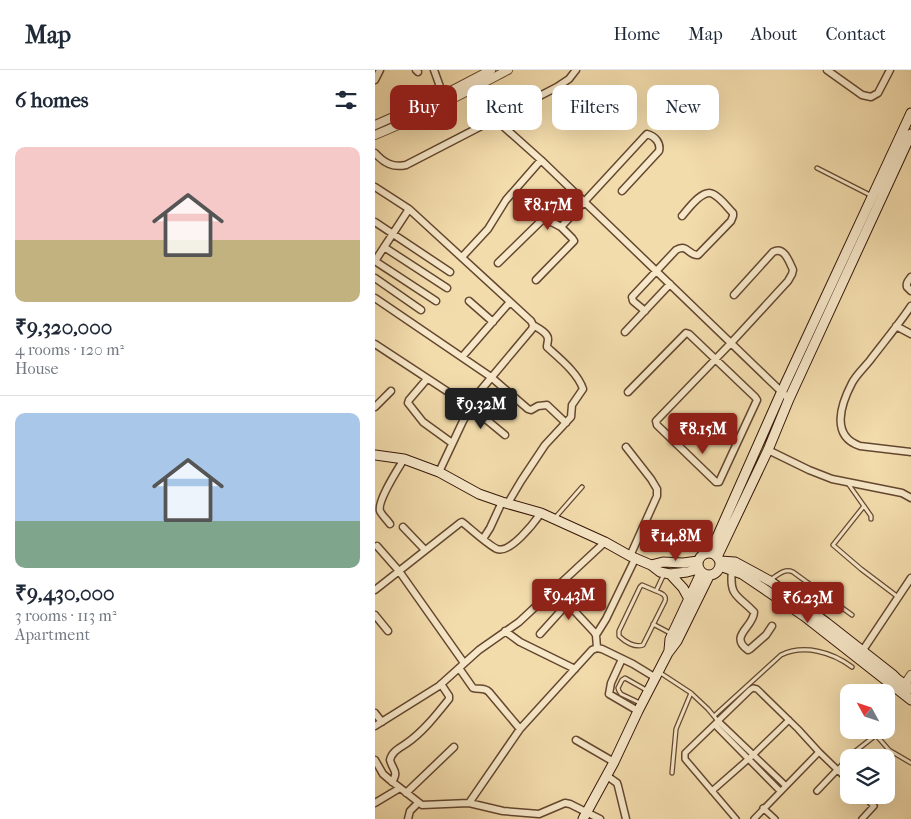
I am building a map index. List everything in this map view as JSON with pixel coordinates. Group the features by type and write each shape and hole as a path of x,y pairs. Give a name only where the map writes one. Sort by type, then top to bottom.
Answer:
{"main road":[{"path":"651,565 663,562 683,563 716,573 717,559 781,393 911,113"},
{"path":"717,559 911,134"},
{"path":"375,455 404,459 439,472 479,494 554,519 651,565 660,572 667,574 702,570"},
{"path":"585,816 668,653 677,641 702,570 703,555 731,561 770,581 863,650 892,674 905,688 911,700"},
{"path":"717,559 732,570 753,580 905,688"},
{"path":"668,653 672,634 702,570"},
{"path":"667,574 683,588 689,599"}],"street":[{"path":"375,80 380,70"},
{"path":"434,70 439,85"},
{"path":"457,88 491,70"},
{"path":"481,85 508,70"},
{"path":"542,95 569,79 576,70"},
{"path":"827,70 862,96 871,97 878,93 890,70"},
{"path":"464,84 467,88"},
{"path":"375,135 467,92"},
{"path":"375,125 390,118"},
{"path":"375,153 389,164 406,165 474,130"},
{"path":"507,130 585,202 789,399"},
{"path":"561,227 645,136 650,134 659,142 659,151 622,191"},
{"path":"462,257 488,229 507,200 541,160"},
{"path":"375,187 409,210 462,257 531,321 533,325 540,328 547,336 547,347 573,372 583,389 572,405 571,417 545,445 483,539"},
{"path":"645,311 633,301 632,297 680,247 694,255 699,254 733,216 733,213 718,198 708,192 700,197 682,216"},
{"path":"409,210 375,261 436,301"},
{"path":"498,263 545,218 561,227 574,240 536,280"},
{"path":"375,222 450,272"},
{"path":"384,247 447,288"},
{"path":"628,392 686,333 689,334 716,360 755,397 757,400 719,482 715,482 657,425 656,421 716,360 788,281 793,270 783,252 776,250 773,252 734,295"},
{"path":"911,277 907,287 911,291"},
{"path":"375,278 421,310"},
{"path":"625,332 670,284"},
{"path":"375,298 491,377 528,409 531,410 538,406 547,405 566,423"},
{"path":"469,301 493,322"},
{"path":"462,357 510,302"},
{"path":"911,306 852,382 840,417 841,428 845,436 854,444 911,452"},
{"path":"439,472 463,421 480,391 532,329 533,325"},
{"path":"896,326 911,334"},
{"path":"375,344 471,407 505,435"},
{"path":"427,378 408,403 423,422 453,443"},
{"path":"375,407 391,391"},
{"path":"596,636 606,619 657,496 657,489 651,479 626,447"},
{"path":"768,450 832,479 902,493 911,498"},
{"path":"390,524 377,508 404,459"},
{"path":"375,590 462,522 492,546 502,550 525,534 541,514"},
{"path":"403,527 425,550"},
{"path":"375,726 441,684 479,650 519,622 605,542"},
{"path":"377,546 399,571 461,665 473,688 483,688 489,692 520,729"},
{"path":"732,570 731,580 734,592 752,610 754,615 741,636 741,643 745,648 750,649 766,635 772,626"},
{"path":"863,650 911,578"},
{"path":"554,589 594,632 597,648"},
{"path":"540,634 568,604"},
{"path":"375,615 388,630"},
{"path":"505,632 520,642 575,669"},
{"path":"469,803 520,729 592,650 597,648 623,658 657,675"},
{"path":"623,658 611,683 608,691 609,694 640,708"},
{"path":"905,688 911,675"},
{"path":"392,782 396,773 390,760 393,753 413,740 449,698 441,684"},
{"path":"736,819 685,759 684,755 716,721 753,688 789,720 840,773"},
{"path":"375,713 382,722"},
{"path":"712,791 789,720"},
{"path":"716,721 751,757 780,792"},
{"path":"577,740 614,762"},
{"path":"405,793 454,747"},
{"path":"754,819 819,752"},
{"path":"751,757 786,786"},
{"path":"375,760 383,774 418,803 424,805 469,803 509,815 539,814 565,803 570,804 585,816 600,819"},
{"path":"817,791 837,770"},
{"path":"607,776 617,783 626,819"},
{"path":"375,803 400,788"},
{"path":"409,819 410,811 418,803"},
{"path":"862,819 874,806 872,804"},
{"path":"763,808 775,819"}],"lane":[{"path":"817,168 873,197"},
{"path":"847,482 871,516 871,520"},
{"path":"554,519 582,486"},
{"path":"864,506 833,545 898,597"},
{"path":"770,581 785,570 789,570 852,615"},
{"path":"656,591 667,574"},
{"path":"645,585 656,591 663,594 666,598 645,642 643,645 636,646 619,636 619,631 640,587 645,585"},
{"path":"653,624 672,634"},
{"path":"657,675 691,693 716,721 781,655 787,652 800,650 821,651 845,661 852,667"},
{"path":"640,708 619,691 618,688 622,680 627,678 649,691"},
{"path":"672,773 676,729 691,693"},
{"path":"837,770 848,757 871,739"},
{"path":"879,739 889,750 911,763"}]}
